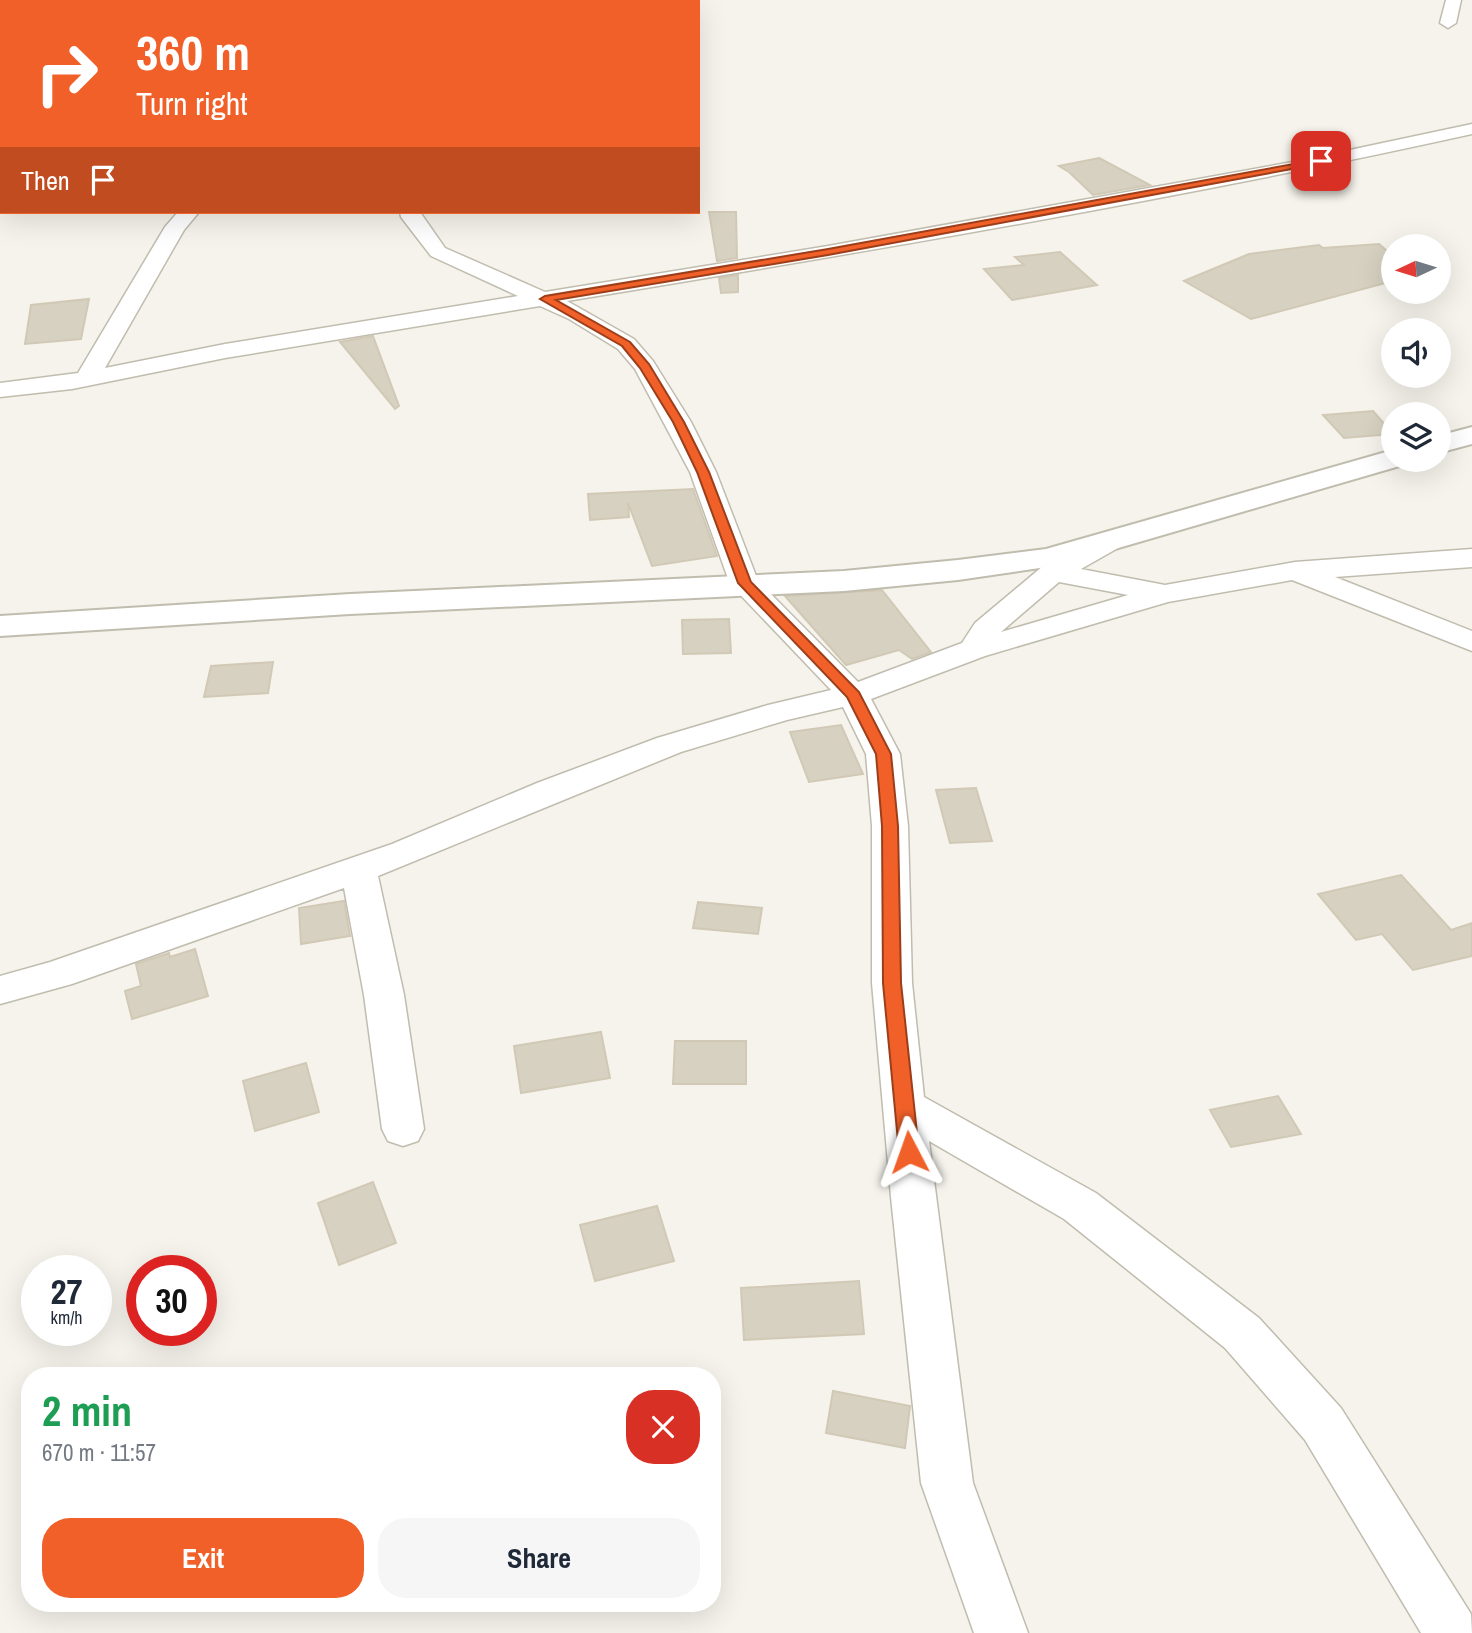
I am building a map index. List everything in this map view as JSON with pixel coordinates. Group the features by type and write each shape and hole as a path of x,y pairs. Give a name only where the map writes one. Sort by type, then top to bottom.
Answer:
{"street":[{"path":"1448,23 1453,0"},
{"path":"0,390 87,379 225,351 828,252 1298,167 1472,129"},
{"path":"87,379 175,227 187,214"},
{"path":"410,214 438,251 577,314 626,344 645,366 703,472 745,583 853,695 883,754 890,826 892,983 913,1197 947,1483 1001,1633"},
{"path":"1451,441 1472,435"},
{"path":"0,626 745,583 844,581 958,570 1049,558 1381,462"},
{"path":"974,649 986,629 1053,572 1108,542"},
{"path":"0,990 58,974 405,853 549,791 669,745 779,712 853,695 974,649 1164,594 1295,571 1472,558"},
{"path":"1295,571 1472,642"},
{"path":"1053,572 1164,594"},
{"path":"358,868 384,995 403,1129"},
{"path":"906,1107 1080,1206 1242,1333 1323,1424 1452,1633"}],"building":[{"path":"1099,158 1150,185 1093,195 1059,166"},
{"path":"709,212 736,212 737,258 717,261"},
{"path":"1379,244 1381,284 1251,319 1184,281 1249,254 1319,245 1323,248"},
{"path":"1060,252 1097,285 1012,300 984,269 1024,265 1015,257"},
{"path":"738,275 738,292 721,293 719,278"},
{"path":"89,299 81,339 25,344 31,305"},
{"path":"373,336 399,406 395,409 340,342"},
{"path":"1373,411 1381,420 1381,435 1344,438 1323,415"},
{"path":"693,489 717,556 652,566 628,503 629,517 590,520 588,494"},
{"path":"882,590 931,652 912,659 899,650 846,665 785,596"},
{"path":"729,619 731,653 683,654 682,620"},
{"path":"273,662 268,693 204,697 211,666"},
{"path":"841,725 863,774 809,782 790,732"},
{"path":"976,788 992,841 950,843 936,790"},
{"path":"1401,875 1451,930 1472,923 1472,956 1413,970 1382,934 1356,940 1318,894"},
{"path":"344,901 350,936 301,944 299,908"},
{"path":"698,902 762,908 758,934 693,928"},
{"path":"195,949 208,996 132,1019 125,991 141,986 136,964 169,953 170,957"},
{"path":"601,1032 610,1078 521,1093 514,1046"},
{"path":"675,1041 746,1041 746,1084 673,1084"},
{"path":"306,1063 319,1112 255,1131 243,1081"},
{"path":"1278,1096 1301,1134 1231,1147 1210,1110"},
{"path":"373,1182 396,1243 339,1265 318,1203"},
{"path":"657,1206 674,1261 595,1281 580,1225"},
{"path":"859,1281 864,1334 744,1340 741,1288"},
{"path":"833,1391 910,1406 905,1448 826,1433"}],"route":[{"path":"909,1152 892,983 890,826 883,754 853,695 745,583 703,472 645,366 626,344 577,314 545,299 828,252 1321,161"}]}
